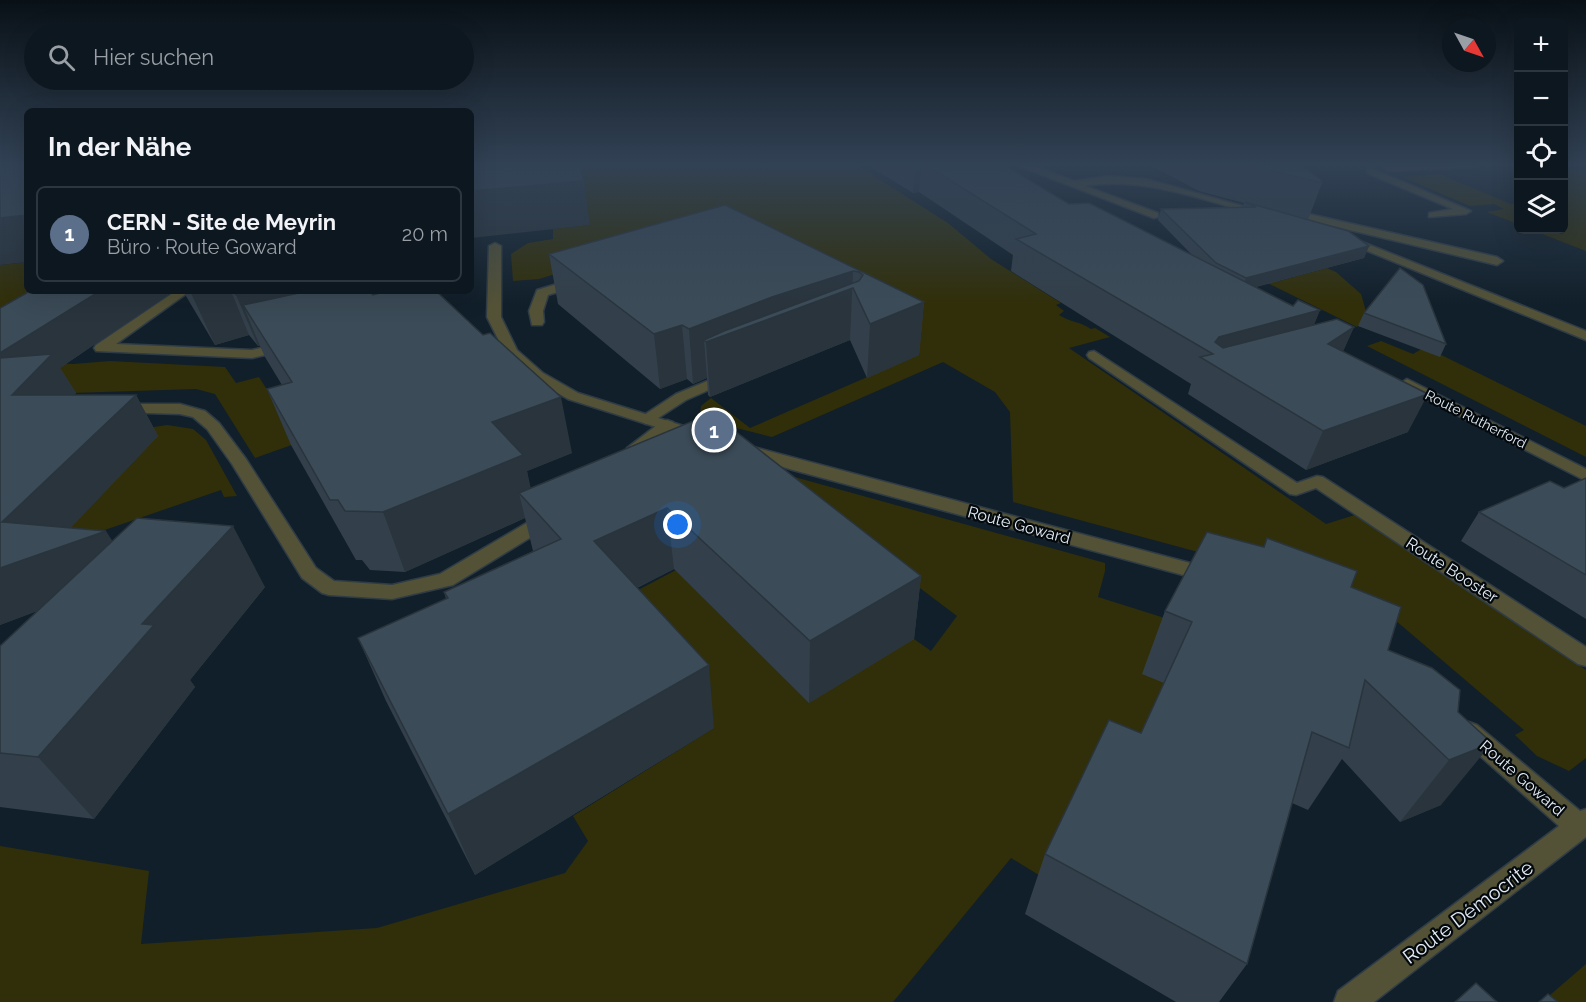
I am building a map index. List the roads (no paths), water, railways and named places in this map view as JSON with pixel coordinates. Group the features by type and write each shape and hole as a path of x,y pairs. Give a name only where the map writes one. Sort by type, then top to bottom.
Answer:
{"street":[{"path":"1143,211 1154,215"},
{"path":"1254,211 1311,226 1367,246 1586,336"},
{"path":"1272,211 1350,225 1497,261"},
{"path":"1433,215 1461,211"},
{"name":"Route Goward","path":"495,246 494,317 511,352 538,376 573,396 799,466 1223,579"},
{"path":"537,322 536,310 542,293 592,278"},
{"path":"180,294 102,348 252,354 305,341"},
{"name":"Route Booster","path":"1094,355 1296,490 1317,481 1586,658"},
{"path":"646,419 681,397 746,369"},
{"name":"Route Rutherford","path":"1392,377 1586,476"},
{"path":"110,410 180,409 199,414 213,426 240,463 309,573 329,588 392,592 446,580 494,554 562,508"},
{"path":"623,460 667,425"},
{"name":"Route Goward","path":"1454,718 1582,824"},
{"name":"Route Démocrite","path":"1349,1002 1582,824"}],"place":[{"name":"CERN - Site de Meyrin","path":"714,430"}]}
